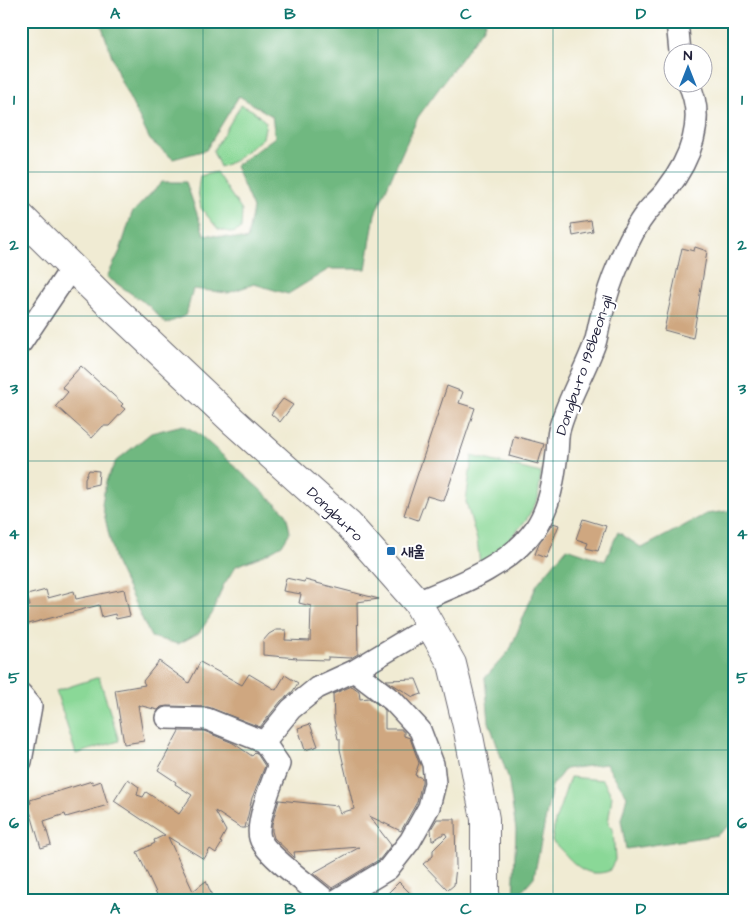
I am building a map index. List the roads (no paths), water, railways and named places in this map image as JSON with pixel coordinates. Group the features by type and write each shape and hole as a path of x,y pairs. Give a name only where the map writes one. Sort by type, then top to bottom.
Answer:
{"main road":[{"name":"Dongbu-ro","path":"21,217 107,302 233,421 349,526 417,602 452,664 467,726 485,818 485,901"}],"street":[{"path":"677,21 679,42"},
{"name":"Dongbu-ro 198beon-gil","path":"417,602 453,588 498,563 518,547 535,529 550,495 559,428 596,341 602,312 618,265 645,214 680,172 691,150 697,116 692,92"},
{"path":"21,343 72,267"},
{"path":"264,742 291,709 317,688 354,670 430,625"},
{"path":"335,901 388,869 410,841 429,807 435,783 433,764 420,730 393,701 354,670"},
{"path":"21,694 31,706 21,761"},
{"path":"167,718 207,719 264,742 278,764 259,828 260,839 269,852 327,901"}],"place":[{"name":"새울","path":"391,551"}]}
